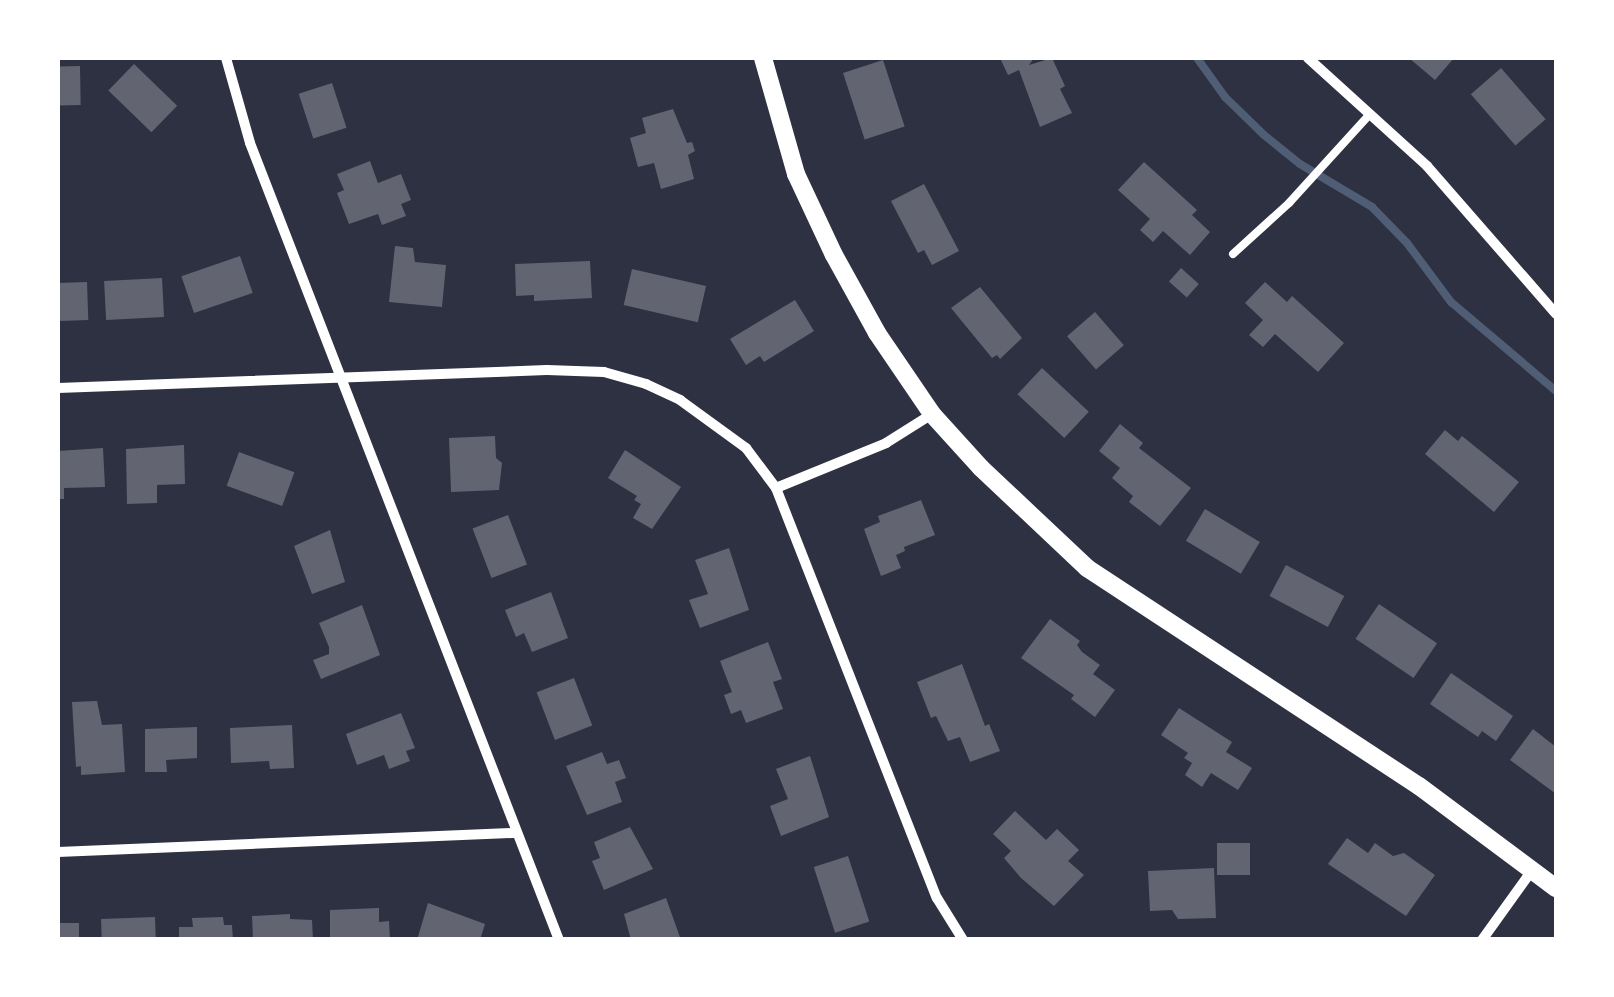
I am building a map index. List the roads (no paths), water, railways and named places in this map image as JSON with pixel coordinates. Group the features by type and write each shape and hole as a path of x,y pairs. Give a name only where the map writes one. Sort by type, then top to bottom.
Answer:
{"street":[{"path":"226,58 250,143 559,940"},
{"path":"763,58 796,174 834,255 878,333 932,414 1026,514 1087,568 1419,786 1556,888"},
{"path":"1308,58 1470,212 1556,314"},
{"path":"58,388 547,370 604,372 646,384 721,427 746,448 776,488 937,898 963,940"},
{"path":"776,488 886,444 932,414"},
{"path":"58,852 517,833"},
{"path":"1482,940 1533,870"}],"lane":[{"path":"1233,254 1303,188 1370,114"}],"waterway":[{"path":"1197,58 1225,97 1264,135 1300,164 1372,207 1407,243 1451,302 1556,391"}]}
